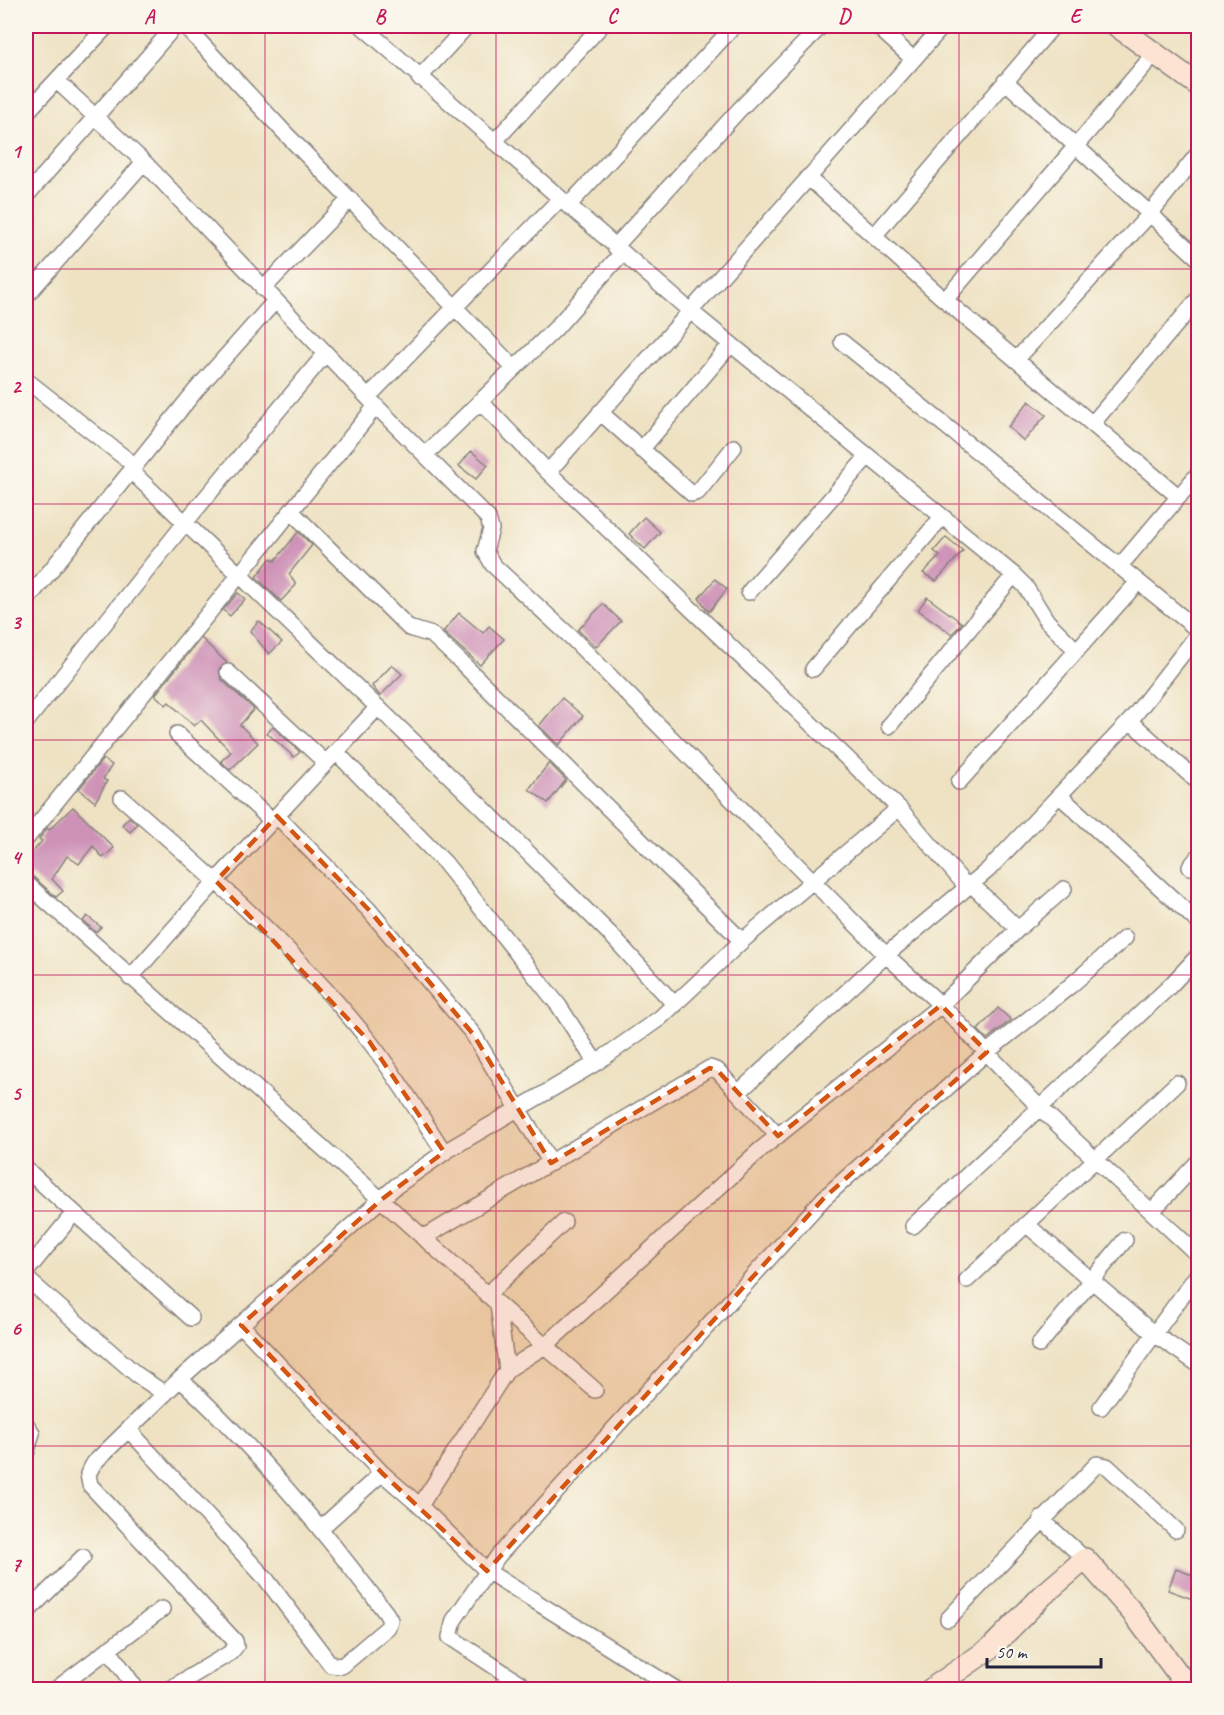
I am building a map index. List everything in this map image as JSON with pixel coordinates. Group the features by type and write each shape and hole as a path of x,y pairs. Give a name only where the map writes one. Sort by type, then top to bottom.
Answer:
{"street":[{"path":"26,113 107,26"},
{"path":"26,196 175,26"},
{"path":"185,26 514,369"},
{"path":"364,26 420,78 689,310 1014,575 1025,586 1047,621 1077,651"},
{"path":"420,78 467,26"},
{"path":"494,142 601,26"},
{"path":"26,839 241,575 372,402 456,308 564,203 734,26"},
{"path":"424,455 555,330 619,250 738,111 821,26"},
{"path":"877,26 913,59"},
{"path":"548,472 689,310 943,26"},
{"path":"874,236 1053,26"},
{"path":"1117,26 1198,85"},
{"path":"945,300 1155,53"},
{"path":"57,81 144,162 372,402 489,518 491,529 485,551 493,565 547,613 886,955 941,1005 1040,1108 1198,1255"},
{"path":"1005,81 1198,258"},
{"path":"1016,360 1149,215 1198,154"},
{"path":"26,296 144,162"},
{"path":"808,177 945,300 1179,498"},
{"path":"263,289 350,199"},
{"path":"1092,424 1198,300"},
{"path":"26,601 196,390 275,301"},
{"path":"739,1092 886,955 968,884 988,870 1130,721 1198,632 842,342"},
{"path":"641,450 730,344"},
{"path":"26,722 186,522 326,353"},
{"path":"26,380 133,468 610,933 675,1005"},
{"path":"480,401 548,472 899,808 968,884 1018,928"},
{"path":"600,412 687,491 694,494 734,447"},
{"path":"749,592 868,456"},
{"path":"1119,567 1198,474"},
{"path":"291,511 410,628 432,635 461,662 742,941"},
{"path":"813,669 942,517"},
{"path":"889,726 1014,575"},
{"path":"959,782 1138,582"},
{"path":"228,672 331,757 446,863 553,997 596,1063"},
{"path":"130,978 216,881 378,707"},
{"path":"1130,721 1198,782"},
{"path":"177,734 274,818 369,910 473,1034 551,1164"},
{"path":"1060,796 1198,922"},
{"path":"122,798 216,881 302,965 369,1041 444,1152"},
{"path":"168,1689 230,1653 236,1646 235,1641 90,1485 88,1474 94,1463 180,1379 381,1200 444,1152 630,1041 675,1005 742,941 899,808"},
{"path":"420,1506 507,1370 545,1346 778,1136 941,1005 1018,928 1064,889"},
{"path":"28,893 130,978 595,1390"},
{"path":"530,1689 450,1637 454,1620 487,1571 824,1198 987,1052 1001,1043 1125,938"},
{"path":"913,1226 1198,956"},
{"path":"423,1239 710,1068 718,1071 739,1092 778,1136"},
{"path":"967,1280 1177,1083"},
{"path":"1152,1211 1198,1162"},
{"path":"26,1169 191,1318"},
{"path":"26,1272 74,1213"},
{"path":"493,1300 564,1222"},
{"path":"1026,1224 1154,1334 1198,1364"},
{"path":"1040,1345 1125,1240"},
{"path":"1101,1407 1198,1274"},
{"path":"26,1278 136,1374 165,1394"},
{"path":"493,1300 507,1370"},
{"path":"241,1325 381,1473 420,1506 487,1571 677,1689"},
{"path":"128,1429 266,1579 331,1665 338,1668 388,1627 390,1620 321,1528 260,1457 180,1379"},
{"path":"26,1424 32,1432 26,1454"},
{"path":"948,1619 1092,1467 1100,1463 1107,1466 1176,1530"},
{"path":"321,1528 381,1473"},
{"path":"1041,1520 1085,1559 1139,1621 1190,1689"},
{"path":"26,1613 84,1557"},
{"path":"930,1689 992,1647 1042,1596 1085,1559"},
{"path":"55,1689 162,1609"},
{"path":"108,1649 137,1689"}],"highlighted area":[{"path":"277,816 369,910 473,1034 551,1163 710,1068 718,1071 778,1136 941,1005 987,1052 824,1198 487,1571 382,1473 241,1325 381,1200 444,1152 369,1041 216,881"}],"building":[{"path":"1029,401 1046,415 1024,441 1008,427"},
{"path":"471,451 488,465 476,479 459,466"},
{"path":"644,517 660,532 645,549 629,534"},
{"path":"298,532 312,545 289,574 296,585 281,601 256,577 271,558 275,561"},
{"path":"946,537 963,551 936,581 923,573 940,556 934,551"},
{"path":"715,579 727,589 709,612 699,598"},
{"path":"238,593 245,599 230,616 223,610"},
{"path":"927,597 962,623 952,634 918,610"},
{"path":"603,604 621,621 596,647 578,630"},
{"path":"459,613 483,633 489,626 504,639 480,665 443,632"},
{"path":"259,621 282,642 269,654 250,631"},
{"path":"201,638 227,663 219,669 221,679 254,709 240,725 258,743 230,770 221,761 231,752 201,720 194,726 169,702 166,705 155,695"},
{"path":"392,665 402,674 380,696 372,686"},
{"path":"562,698 583,716 559,745 539,726"},
{"path":"273,727 300,752 294,757 267,733"},
{"path":"103,759 112,765 103,779 107,781 95,802 79,789"},
{"path":"549,763 566,780 548,803 529,789"},
{"path":"73,807 114,848 103,858 93,846 79,864 67,856 52,879 63,891 56,897 32,876 26,874 26,860 42,841 39,839 47,828 49,830"},
{"path":"129,817 137,824 130,832 122,825"},
{"path":"87,916 101,927 96,932 83,921"},
{"path":"998,1008 1011,1020 987,1039 978,1030"},
{"path":"1176,1569 1198,1577 1198,1601 1168,1590"}]}
